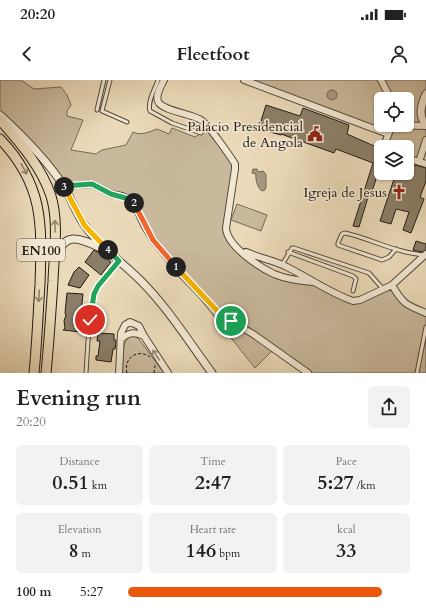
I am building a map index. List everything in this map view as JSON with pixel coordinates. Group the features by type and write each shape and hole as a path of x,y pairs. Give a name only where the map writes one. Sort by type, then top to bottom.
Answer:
{"main road":[{"name":"EN100","path":"0,120 30,156 50,195 55,224 54,267 46,373"},
{"name":"EN100","path":"0,139 22,166 34,192 39,211 41,232 40,266 34,373"}],"street":[{"path":"164,80 158,94 158,102 165,107 203,121 235,164 226,228 227,235 238,250 264,269 277,275 313,282"},
{"path":"244,80 388,134 386,140"},
{"path":"381,80 388,92"},
{"path":"426,94 420,116 426,125"},
{"path":"0,115 42,158 63,186 85,226 142,282 163,306 212,373"},
{"path":"414,125 426,125"},
{"path":"423,163 426,140"},
{"path":"63,186 92,184 111,194 129,199 134,205 153,240 182,275 222,316 269,345 308,373"},
{"path":"54,267 61,244 72,238 82,240 110,252"},
{"path":"238,250 282,264 313,282 353,301 360,300 392,285 426,255"},
{"path":"264,269 266,260"},
{"path":"277,275 282,264"},
{"path":"392,285 400,298 408,306 426,312"},
{"path":"119,373 123,328 130,322 139,326 168,373"},
{"path":"121,339 133,332 144,336"}],"lane":[{"path":"97,110 104,80"},
{"path":"110,80 102,111 127,122"},
{"path":"158,80 150,102 150,111 172,123 201,133"},
{"path":"396,249 389,257 382,260 338,245 338,243 342,234 345,233 406,252 426,255"},
{"path":"282,264 288,252 294,248 369,273 383,289"},
{"path":"288,252 353,276 356,279 353,291"},
{"path":"86,373 88,341 94,294 98,286 119,261"},
{"path":"417,373 426,327"}],"path":[{"path":"127,373 126,364 132,356 141,353 151,357"},
{"path":"154,361 154,373"}],"shaded area":[{"path":"0,80 21,80 34,89 61,87 67,95 71,105 67,111 67,116 83,120 71,150 96,154 102,150 126,145 133,132 142,134 157,129 169,134 172,128 195,137 201,133 200,119 235,164 226,228 239,250 267,270 313,282 353,301 392,285 400,299 426,313 426,373 306,373 274,349 255,368 166,256 135,205 97,185 63,186 0,115"},
{"path":"244,80 426,80 426,140 419,162 414,160 414,140 387,140 388,134 383,132 414,132 414,92 374,92 374,129"},
{"path":"332,90 337,95 332,100 327,95"},
{"path":"253,169 257,169 258,172 263,171 266,174 265,190 262,191 259,188 256,181 256,174 252,173"},
{"path":"237,204 267,215 261,231 231,220"},
{"path":"131,336 138,338 164,373 122,373 124,347 127,339"}],"building":[{"name":"Palácio Presidencial de Angola","path":"266,105 300,116 303,108 349,125 347,134 374,146 374,180 376,180 371,195 369,194 359,227 353,226 373,163 336,149 334,153 281,134 270,132 271,127 260,124"},
{"path":"414,165 426,168 426,181 420,197 424,199 411,233 403,230 409,212 396,209 391,224 380,221 394,180 414,180"},
{"path":"416,241 426,244 426,250 422,252 413,250"},
{"path":"94,250 111,262 101,275 85,262"},
{"path":"79,267 89,275 80,288 68,285 74,272"},
{"path":"67,293 83,294 81,313 79,315 80,322 78,329 80,332 63,330 65,328 64,321 66,315"},
{"path":"98,333 114,334 114,340 116,340 116,342 115,349 113,349 111,362 96,360 100,341 97,341"}],"place":[{"name":"Palácio Presidencial de Angola","path":"315,134"},
{"name":"Igreja de Jesus","path":"399,192"}],"route":[{"path":"90,320 94,294 104,278 119,261 85,226 63,186 92,184 97,185 111,194 129,199 138,210 144,225 153,240 166,256 182,275 222,316 231,321"}]}
